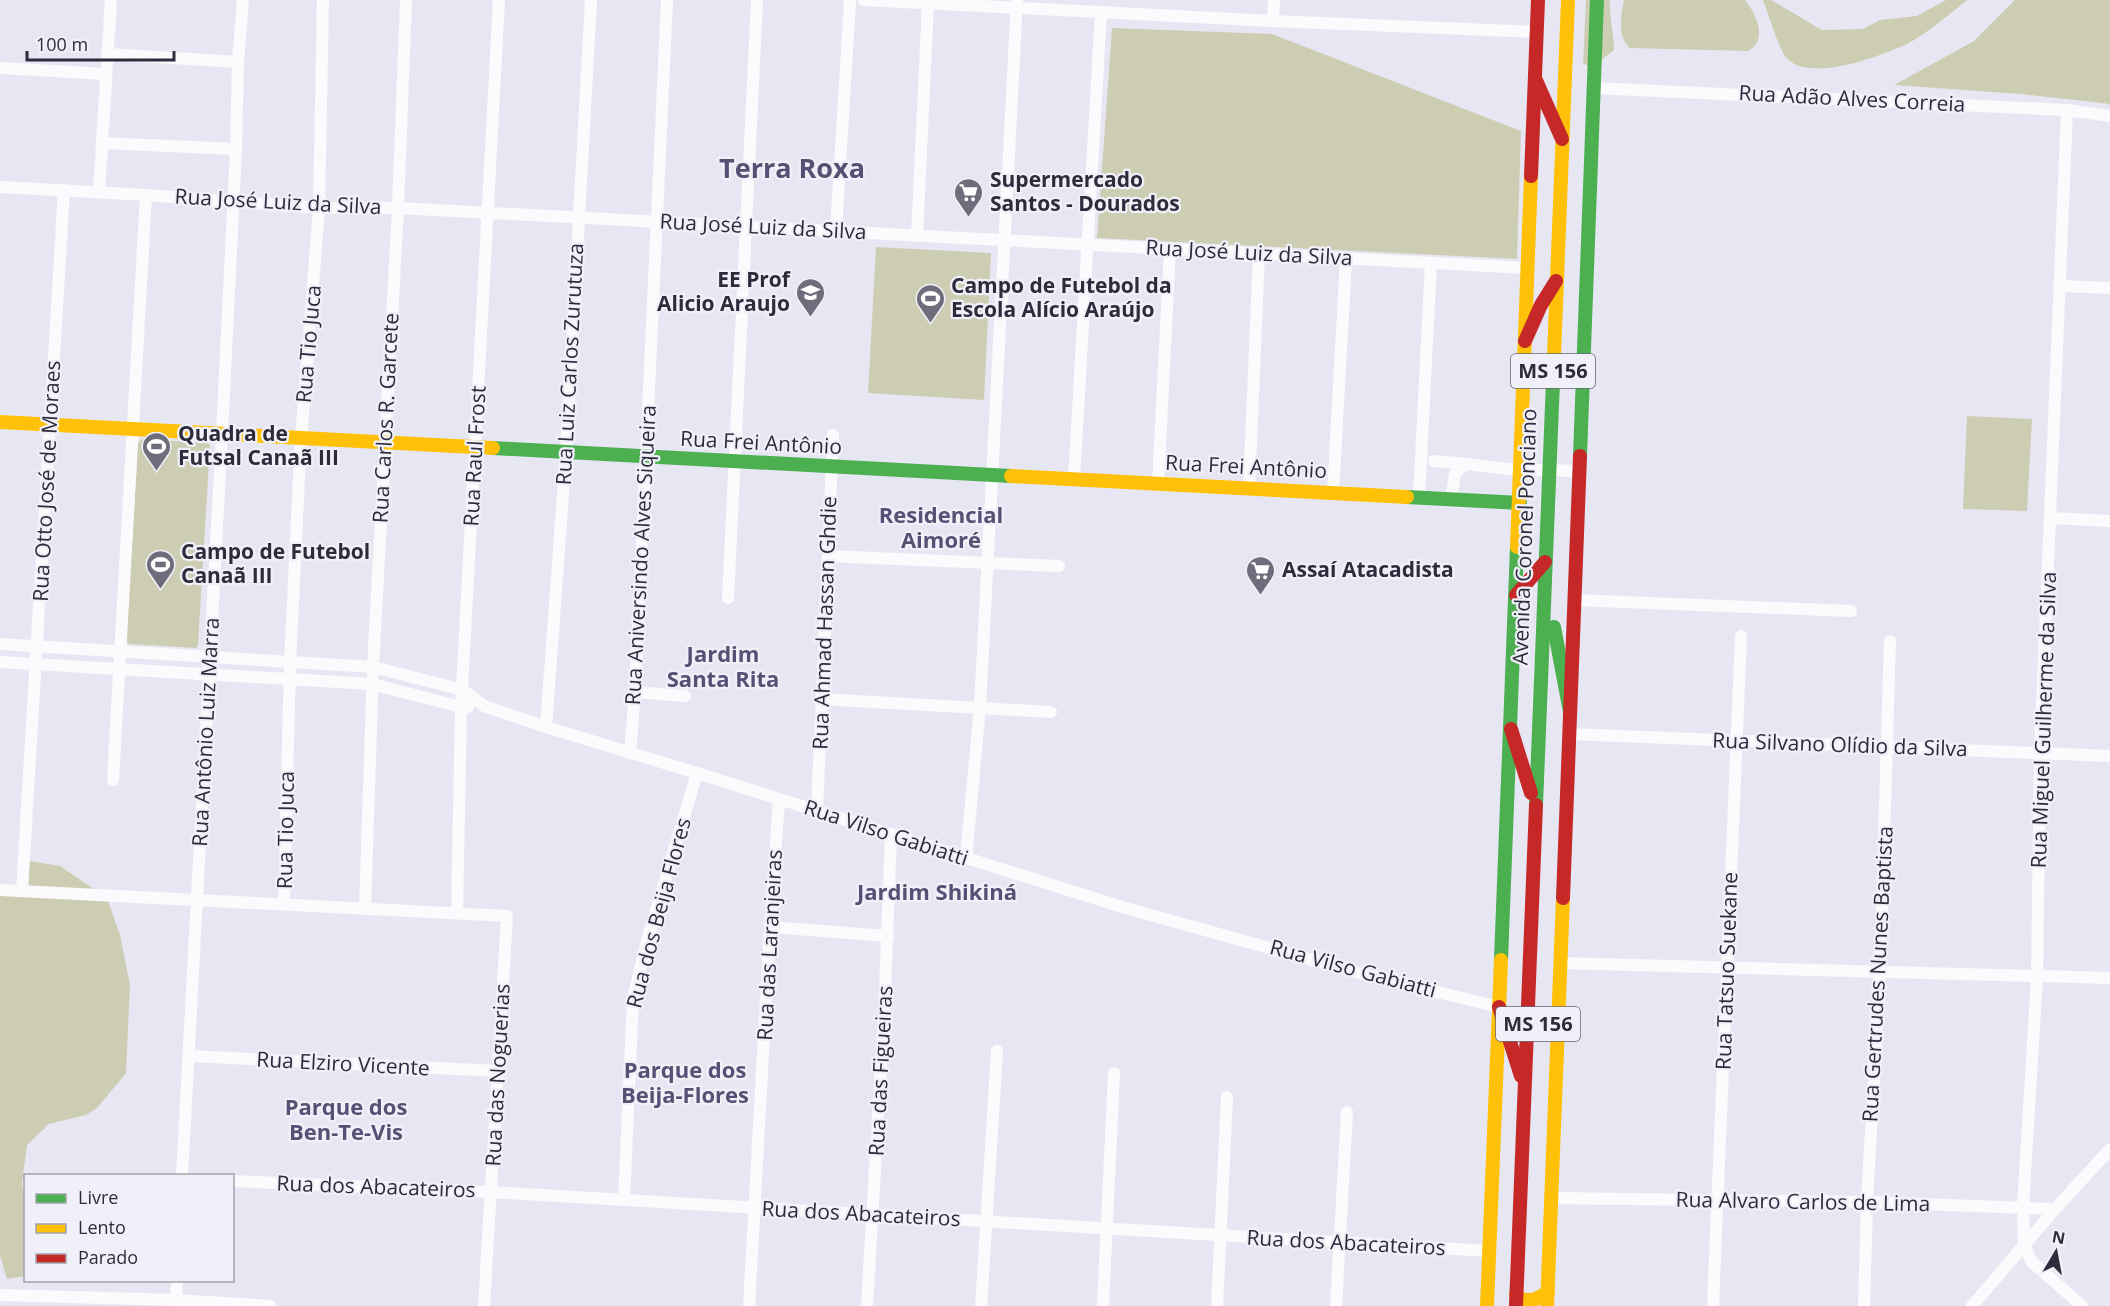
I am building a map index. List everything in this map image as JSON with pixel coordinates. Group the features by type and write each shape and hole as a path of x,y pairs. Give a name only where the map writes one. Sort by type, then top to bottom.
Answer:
{"main road":[{"path":"1535,809 1511,729 1538,0"},
{"name":"Avenida Coronel Ponciano","path":"1522,1302 1524,1083 1545,562 1553,512 1555,470 1557,279 1568,0"},
{"path":"1555,470 1579,0"},
{"path":"1522,1302 1540,1298 1548,1299 1597,0"},
{"path":"1535,78 1548,113 1562,139"},
{"path":"1525,341 1541,305 1557,279"},
{"name":"Rua Frei Antônio","path":"0,422 1520,503"},
{"path":"1553,512 1554,627 1570,712"},
{"path":"1516,595 1545,562"},
{"name":"MS 156","path":"1522,1302 1532,1197 1554,627"},
{"name":"MS 156","path":"1489,1251 1511,729"},
{"path":"1499,1007 1517,1070 1524,1083"},
{"path":"1487,1306 1489,1251"}],"street":[{"path":"99,192 111,0"},
{"name":"Rua Antônio Luiz Marra","path":"182,1174 243,0"},
{"name":"Rua Tio Juca","path":"284,904 290,662 301,438 319,208 324,0"},
{"name":"Rua Carlos R. Garcete","path":"366,909 372,684 398,208 406,0"},
{"name":"Rua Raul Frost","path":"457,913 461,707 499,0"},
{"name":"Rua Luiz Carlos Zurutuza","path":"546,727 566,453 591,0"},
{"name":"Rua Aniversindo Alves Siqueira","path":"630,753 635,692 668,0"},
{"path":"728,598 757,0"},
{"path":"836,231 850,0"},
{"path":"864,0 1017,4 1101,12 1537,32"},
{"path":"1273,21 1274,0"},
{"path":"917,236 928,3"},
{"path":"966,858 980,707 1017,4"},
{"path":"1074,480 1101,12"},
{"path":"108,54 238,62"},
{"path":"0,68 106,74"},
{"name":"Rua Adão Alves Correia","path":"1594,88 2067,110 2110,116"},
{"name":"Rua Miguel Guilherme da Silva","path":"2024,1246 2023,1208 2037,976 2040,754 2067,110"},
{"path":"102,143 236,149"},
{"name":"Rua José Luiz da Silva","path":"0,187 275,203 319,208 398,208 1527,268"},
{"name":"Rua Otto José de Moraes","path":"22,891 64,190"},
{"path":"113,780 146,195"},
{"path":"1158,484 1170,249"},
{"path":"1249,489 1259,254"},
{"path":"1333,493 1346,259"},
{"path":"1419,497 1431,263"},
{"path":"2060,286 2110,288"},
{"name":"Rua Ahmad Hassan Ghdie","path":"817,810 833,435"},
{"path":"1434,461 1521,469 1579,471"},
{"path":"1451,499 1455,474 1467,464"},
{"path":"2051,518 2110,521"},
{"path":"828,556 1059,566"},
{"path":"1574,600 1851,611"},
{"name":"Rua Tatsuo Suekane","path":"1713,1306 1741,636"},
{"name":"Rua Gertrudes Nunes Baptista","path":"1864,1306 1867,1202 1880,972 1890,641"},
{"name":"Rua Vilso Gabiatti","path":"0,644 373,667 463,690 484,706 546,727 1122,907 1355,972 1499,1007"},
{"name":"Rua Vilso Gabiatti","path":"0,662 372,684 461,707 484,706"},
{"path":"635,692 685,696"},
{"path":"821,699 1051,712"},
{"name":"Rua Silvano Olídio da Silva","path":"1569,734 2110,756"},
{"name":"Rua dos Beija Flores","path":"624,1200 633,998 647,941 697,773"},
{"name":"Rua das Laranjeiras","path":"749,1306 779,800"},
{"name":"Rua das Figueiras","path":"867,1306 874,1214 891,835"},
{"path":"0,890 457,913"},
{"name":"Rua das Noguerias","path":"457,913 507,916 484,1306"},
{"path":"770,927 888,936"},
{"path":"1560,963 2110,978"},
{"path":"981,1306 997,1051"},
{"name":"Rua Elziro Vicente","path":"189,1056 498,1071"},
{"path":"1103,1306 1114,1073"},
{"path":"1217,1306 1227,1097"},
{"path":"1336,1306 1347,1112"},
{"path":"1972,1306 2110,1149"},
{"name":"Rua dos Abacateiros","path":"234,1181 491,1191 1489,1251"},
{"name":"Rua Alvaro Carlos de Lima","path":"1552,1198 1867,1202 2055,1209"},
{"path":"2024,1246 2032,1262 2082,1306"},
{"path":"176,1300 177,1282"},
{"path":"0,1295 176,1300 270,1306"}],"green space":[{"path":"1586,0 1610,0 1614,50 1596,64 1586,65 1583,63"},
{"path":"1624,0 1745,0 1756,20 1758,40 1748,51 1630,48 1622,32 1621,19"},
{"path":"1763,0 1771,0 1822,30 1863,29 1880,20 1917,16 1946,0 1967,0 1907,44 1863,61 1826,68 1809,68 1795,64 1785,56"},
{"path":"2015,0 2110,0 2110,104 2020,94 1894,85 1974,41"},
{"path":"1112,28 1272,34 1521,131 1517,259 1097,238"},
{"name":"Campo de Futebol da Escola Alício Araújo","path":"876,247 991,253 984,400 868,393"},
{"path":"1967,416 2032,419 2027,511 1963,509"},
{"path":"142,439 208,443 210,446 196,648 129,644 126,641 138,443"},
{"path":"30,861 60,866 107,898 120,935 130,985 126,1073 97,1108 86,1115 49,1124 27,1145 22,1183 24,1276 7,1279 0,1255 0,888 26,892"}],"traffic: fast":[{"path":"1580,456 1597,0"},
{"path":"1536,805 1553,381"},
{"path":"493,448 1011,476"},
{"path":"1407,497 1520,503"},
{"path":"1501,960 1517,547"},
{"path":"1554,627 1570,712"}],"traffic: slow":[{"path":"1553,381 1568,0"},
{"path":"1517,547 1531,176"},
{"path":"0,422 493,448"},
{"path":"1011,476 1407,497"},
{"path":"1547,1306 1563,898"},
{"path":"1487,1306 1501,960"},
{"path":"1516,1295 1532,1300 1548,1292"}],"traffic: jam":[{"path":"1531,176 1538,0"},
{"path":"1535,78 1562,139"},
{"path":"1525,341 1541,305 1556,281"},
{"path":"1563,898 1580,456"},
{"path":"1516,595 1545,562"},
{"path":"1511,729 1531,793"},
{"path":"1516,1306 1536,805"},
{"path":"1499,1007 1521,1076"}],"place":[{"name":"Supermercado Santos - Dourados","path":"969,218"},
{"name":"EE Prof Alicio Araujo","path":"811,318"},
{"name":"Campo de Futebol da Escola Alício Araújo","path":"930,324"},
{"name":"Quadra de Futsal Canaã III","path":"157,472"},
{"name":"Campo de Futebol Canaã III","path":"160,590"},
{"name":"Assaí Atacadista","path":"1261,596"}],"district":[{"name":"Terra Roxa","path":"792,169"},
{"name":"Residencial Aimoré","path":"941,528"},
{"name":"Jardim Santa Rita","path":"723,666"},
{"name":"Jardim Shikiná","path":"937,892"},
{"name":"Parque dos Beija-Flores","path":"685,1082"},
{"name":"Parque dos Ben-Te-Vis","path":"346,1120"}]}
